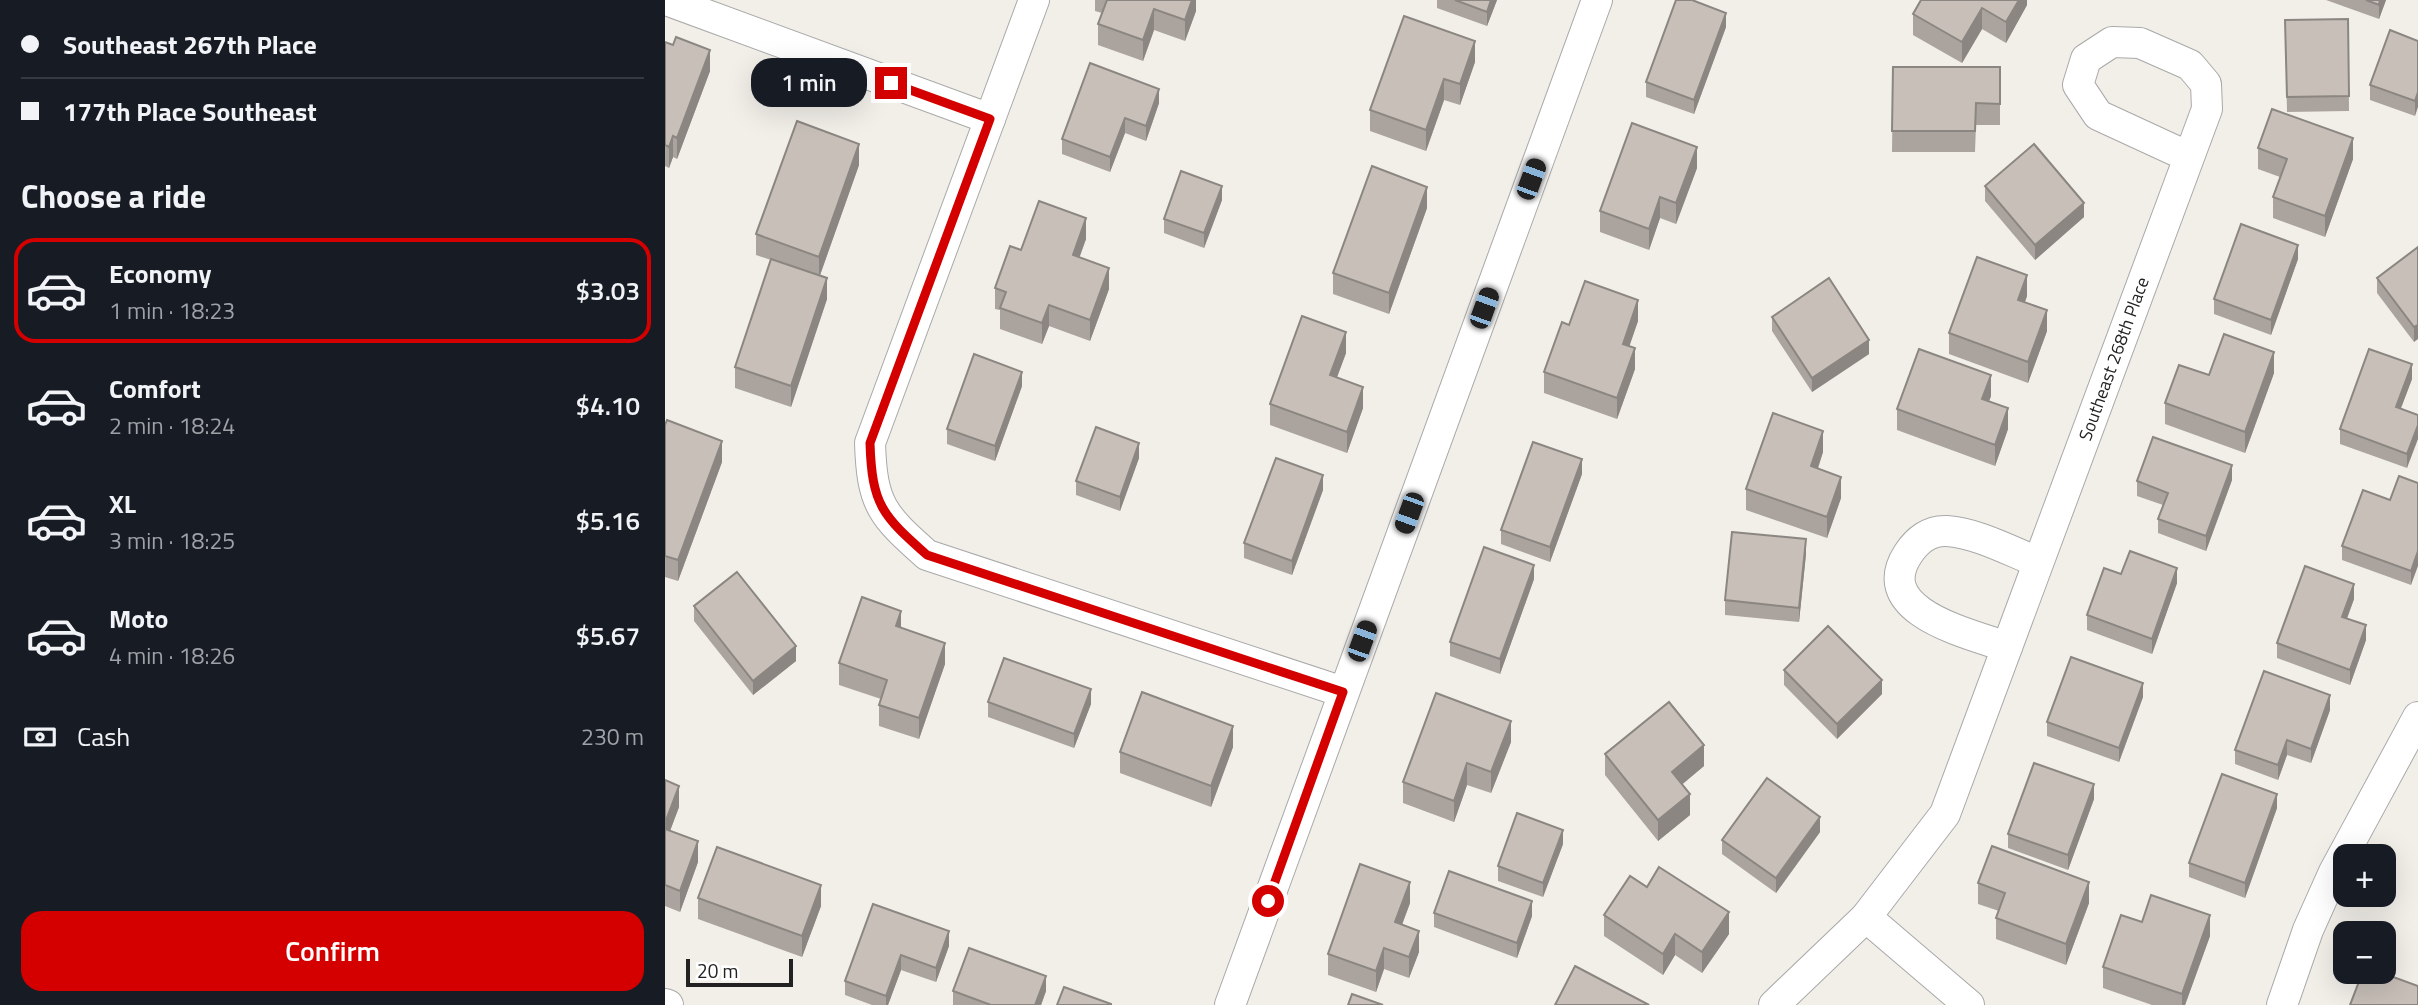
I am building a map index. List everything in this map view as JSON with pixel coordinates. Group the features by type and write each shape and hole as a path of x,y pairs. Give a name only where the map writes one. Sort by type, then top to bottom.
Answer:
{"street":[{"path":"666,0 990,119"},
{"path":"1034,0 870,443 871,484 890,522 927,555 1343,692"},
{"path":"1230,1005 1597,0"},
{"name":"Southeast 268th Place","path":"1774,1005 1866,917 1945,814 2038,562 2189,157 2207,108 2206,84 2190,65 2140,43 2112,42 2086,59 2078,85 2098,115 2189,157"},
{"path":"2007,648 1930,620 1915,610 1905,596 1901,578 1903,561 1913,545 1927,535 1945,531 1962,534 2038,562"},
{"path":"2282,1005 2308,930 2333,872 2418,717"},
{"path":"1866,917 1969,1005"}],"building":[{"path":"1107,0 1192,0 1185,20 1154,9 1143,40 1098,24"},
{"path":"1455,0 1491,0 1487,12"},
{"path":"1676,0 1692,0 1726,13 1694,100 1646,82"},
{"path":"1921,0 2019,0 2006,22 1982,8 1962,42 1913,14"},
{"path":"2366,0 2380,0 2379,5"},
{"path":"1404,16 1475,41 1460,84 1444,79 1426,130 1370,110"},
{"path":"2348,19 2349,96 2287,97 2285,20"},
{"path":"2390,30 2418,41 2418,92 2415,101 2370,85"},
{"path":"676,37 710,50 677,138 673,136 669,147 665,145 665,42 673,45"},
{"path":"1090,63 1159,89 1146,126 1125,118 1110,157 1062,139"},
{"path":"1893,67 2000,67 2000,104 1976,103 1975,131 1892,131"},
{"path":"2272,109 2353,138 2325,216 2273,197 2287,159 2258,148"},
{"path":"797,121 859,144 819,257 756,234"},
{"path":"1632,123 1697,147 1676,203 1660,197 1649,229 1600,211"},
{"path":"2034,144 2084,203 2035,245 1985,186"},
{"path":"1372,166 1427,187 1389,293 1333,273"},
{"path":"1181,171 1222,186 1204,233 1164,219"},
{"path":"1039,201 1086,218 1073,255 1109,268 1090,320 1049,305 1042,323 1000,308 1006,292 995,288 1010,246 1021,250"},
{"path":"2241,224 2298,245 2271,320 2214,299"},
{"path":"2418,247 2418,325 2414,327 2377,278"},
{"path":"1977,257 2027,275 2018,300 2047,310 2028,362 1949,333"},
{"path":"771,259 827,278 791,386 735,367"},
{"path":"1829,278 1869,340 1812,378 1772,317"},
{"path":"1585,281 1638,300 1623,344 1635,348 1617,398 1544,372 1562,322 1569,325"},
{"path":"1302,316 1346,332 1330,375 1363,387 1347,432 1270,404"},
{"path":"2224,334 2274,352 2245,432 2165,403 2179,365 2209,375"},
{"path":"1919,349 1991,375 1982,399 2008,408 1995,445 1897,409"},
{"path":"2369,349 2412,364 2396,407 2418,415 2418,425 2407,454 2340,429"},
{"path":"974,354 1022,372 995,446 947,429"},
{"path":"1773,413 1823,431 1811,466 1841,477 1827,517 1746,489"},
{"path":"667,420 722,441 678,560 665,556"},
{"path":"1096,427 1139,443 1120,497 1076,481"},
{"path":"2153,437 2232,465 2206,536 2158,519 2168,493 2137,481"},
{"path":"1533,442 1582,459 1550,547 1501,530"},
{"path":"1276,458 1323,475 1292,561 1244,543"},
{"path":"2399,476 2418,483 2418,551 2411,571 2342,546 2363,490 2390,500"},
{"path":"1732,532 1806,539 1799,608 1725,600"},
{"path":"1484,547 1534,565 1500,659 1450,642"},
{"path":"2130,551 2177,568 2152,639 2087,615 2104,568 2121,574"},
{"path":"2305,566 2354,584 2342,617 2366,625 2350,670 2277,643"},
{"path":"737,572 796,646 753,681 694,606"},
{"path":"862,597 901,611 896,626 945,643 919,718 879,705 887,680 839,663"},
{"path":"1828,626 1882,680 1837,724 1784,670"},
{"path":"2071,657 2143,683 2119,748 2047,722"},
{"path":"1004,658 1091,689 1074,734 988,702"},
{"path":"2264,671 2330,695 2311,749 2287,740 2278,765 2235,750"},
{"path":"1142,692 1233,726 1211,786 1120,752"},
{"path":"1436,693 1511,721 1491,772 1467,763 1454,801 1403,782"},
{"path":"1669,702 1704,745 1672,772 1690,794 1658,820 1605,754"},
{"path":"2034,763 2094,784 2068,855 2008,834"},
{"path":"2222,774 2277,794 2245,883 2189,863"},
{"path":"1767,778 1820,817 1776,878 1722,840"},
{"path":"665,780 679,786 665,823"},
{"path":"1517,813 1563,830 1543,883 1498,866"},
{"path":"665,829 698,841 680,891 665,885"},
{"path":"1992,846 2089,882 2066,944 1996,918 2005,893 1978,883"},
{"path":"717,847 821,885 802,936 698,898"},
{"path":"1360,864 1410,882 1395,922 1419,931 1409,957 1384,948 1376,971 1328,954"},
{"path":"1659,867 1729,912 1702,952 1675,934 1663,954 1604,915 1630,876 1647,887"},
{"path":"1449,871 1532,901 1517,943 1434,913"},
{"path":"2151,895 2210,915 2182,994 2103,967 2121,915 2142,922"},
{"path":"873,904 949,931 936,968 901,955 886,996 845,981"},
{"path":"969,948 1046,976 1035,1005 991,1005 953,991"},
{"path":"1575,966 1649,1005 1555,1005"},
{"path":"2396,978 2418,986 2418,1005 2350,1005 2358,984 2396,984"},
{"path":"1064,987 1111,1004 1111,1005 1057,1005"},
{"path":"1352,994 1383,1005 1348,1005"}],"route":[{"path":"891,83 990,119 870,443 871,484 890,522 927,555 1343,692 1268,901"}]}
